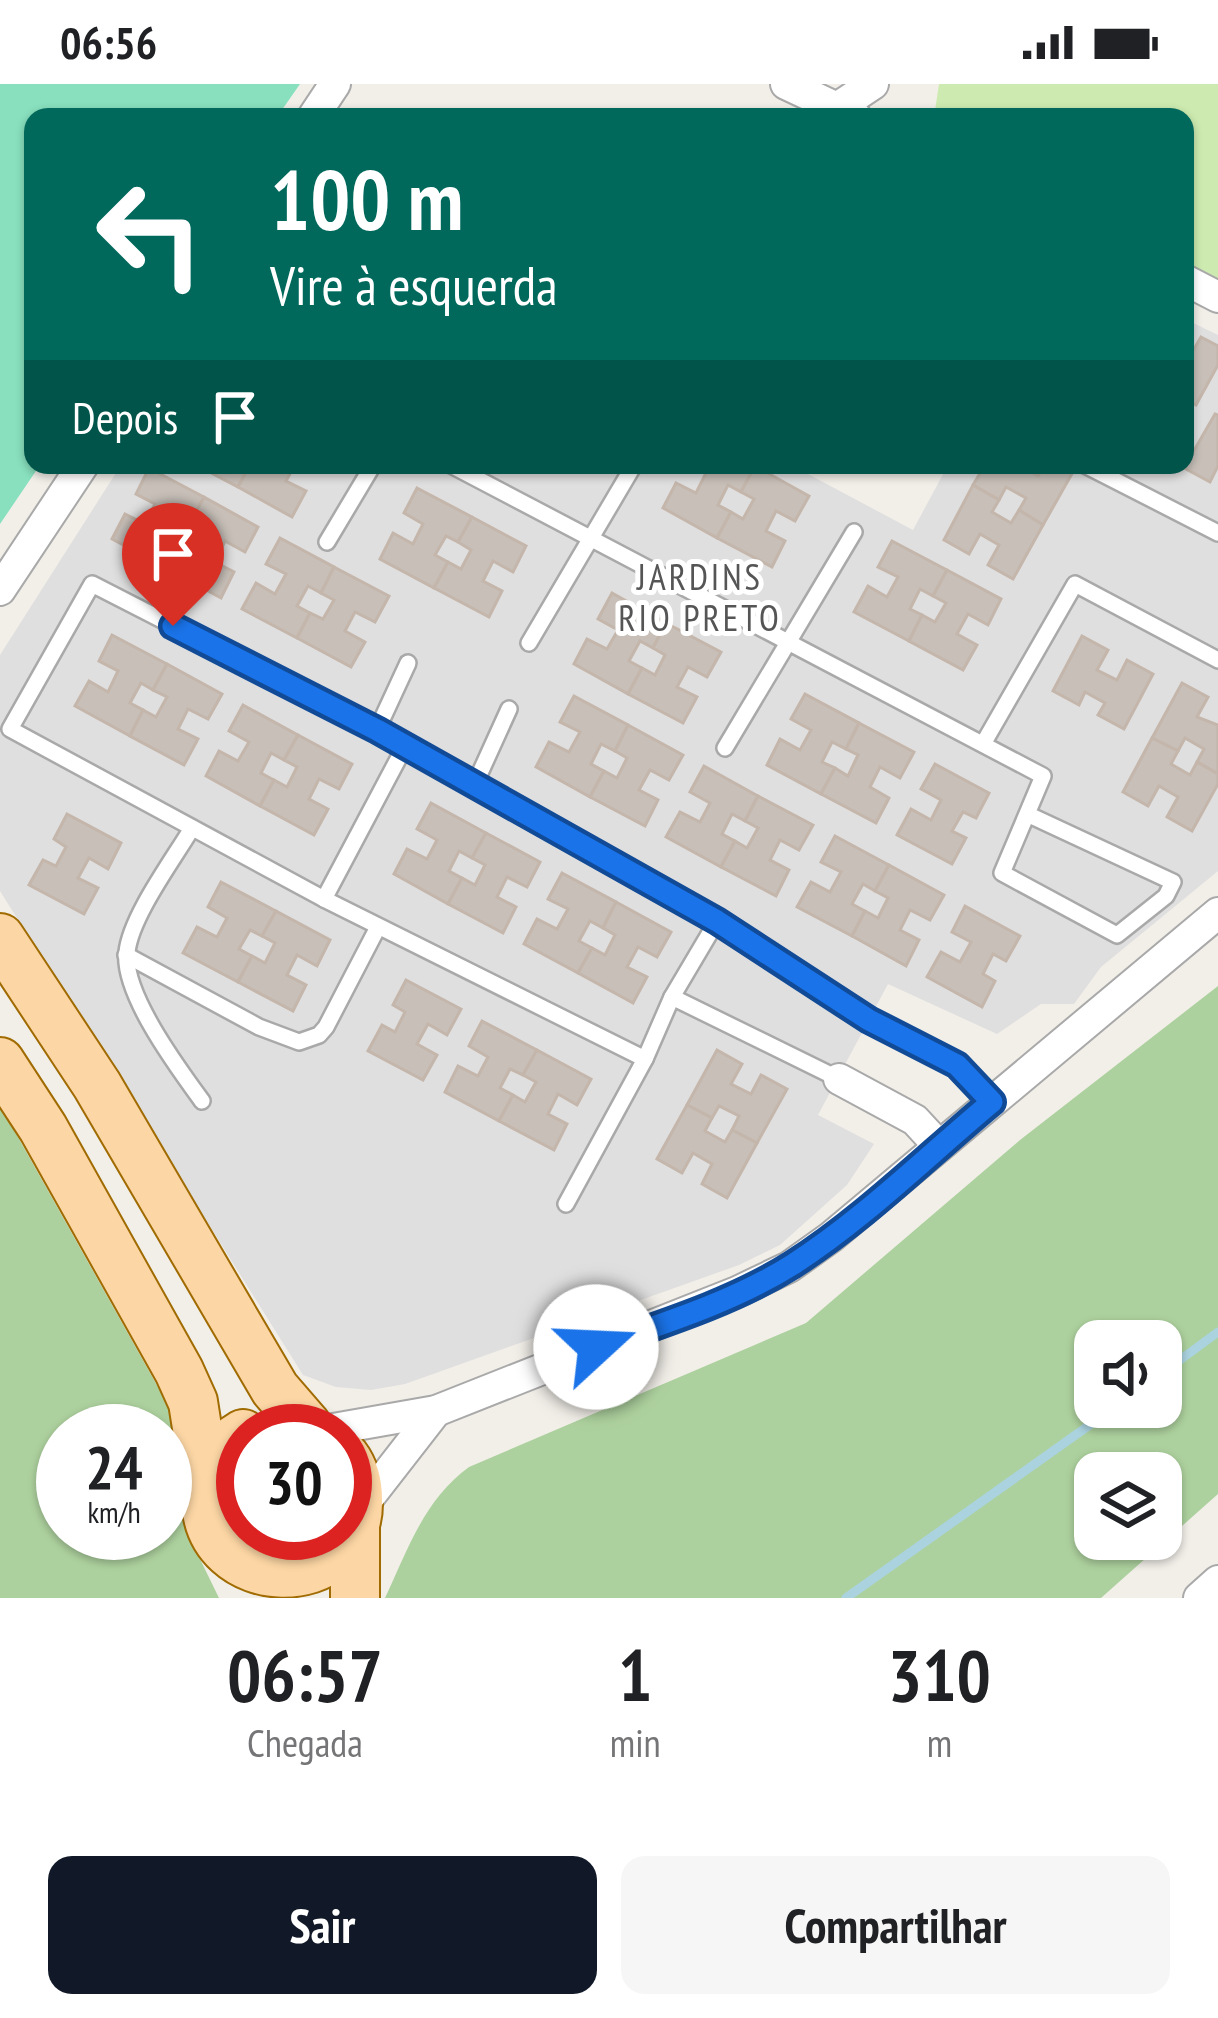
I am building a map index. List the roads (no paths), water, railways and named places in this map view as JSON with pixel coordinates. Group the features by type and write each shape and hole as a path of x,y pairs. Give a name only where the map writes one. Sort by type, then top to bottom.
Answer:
{"main road":[{"path":"0,938 97,1085 275,1389 290,1404"},
{"path":"0,1062 43,1128 193,1402 206,1514 216,1541 242,1580 261,1575 290,1577 318,1569 330,1560"},
{"path":"206,1485 216,1460"},
{"path":"355,1598 356,1560"}],"street":[{"path":"786,84 837,108"},
{"path":"850,108 873,84"},
{"path":"0,590 77,474"},
{"path":"372,1421 436,1411 678,1318 788,1267 831,1237 1218,913"},
{"path":"838,1079 915,1120 939,1147"},
{"path":"372,1497 436,1411"}],"lane":[{"path":"327,542 368,474"},
{"path":"468,474 1042,776 1002,873 1117,935 1166,896 1173,882 1027,814"},
{"path":"529,643 629,474"},
{"path":"1103,474 1218,533"},
{"path":"725,748 854,532"},
{"path":"645,1059 324,899 10,729 92,584 377,730 717,921 869,1020 957,1065 992,1102"},
{"path":"983,744 1075,584 1218,660"},
{"path":"377,730 408,663"},
{"path":"475,784 508,710"},
{"path":"324,899 405,746"},
{"path":"192,828 140,920 126,955 140,1005 202,1101"},
{"path":"566,1204 645,1059 671,997 717,921"},
{"path":"126,955 259,1027 299,1042 326,1027 378,927"},
{"path":"671,997 838,1079"}],"waterway":[{"path":"1182,1359 1218,1332"},
{"path":"846,1598 1085,1428"}],"district":[{"name":"JARDINS RIO PRETO","path":"700,598"}]}
